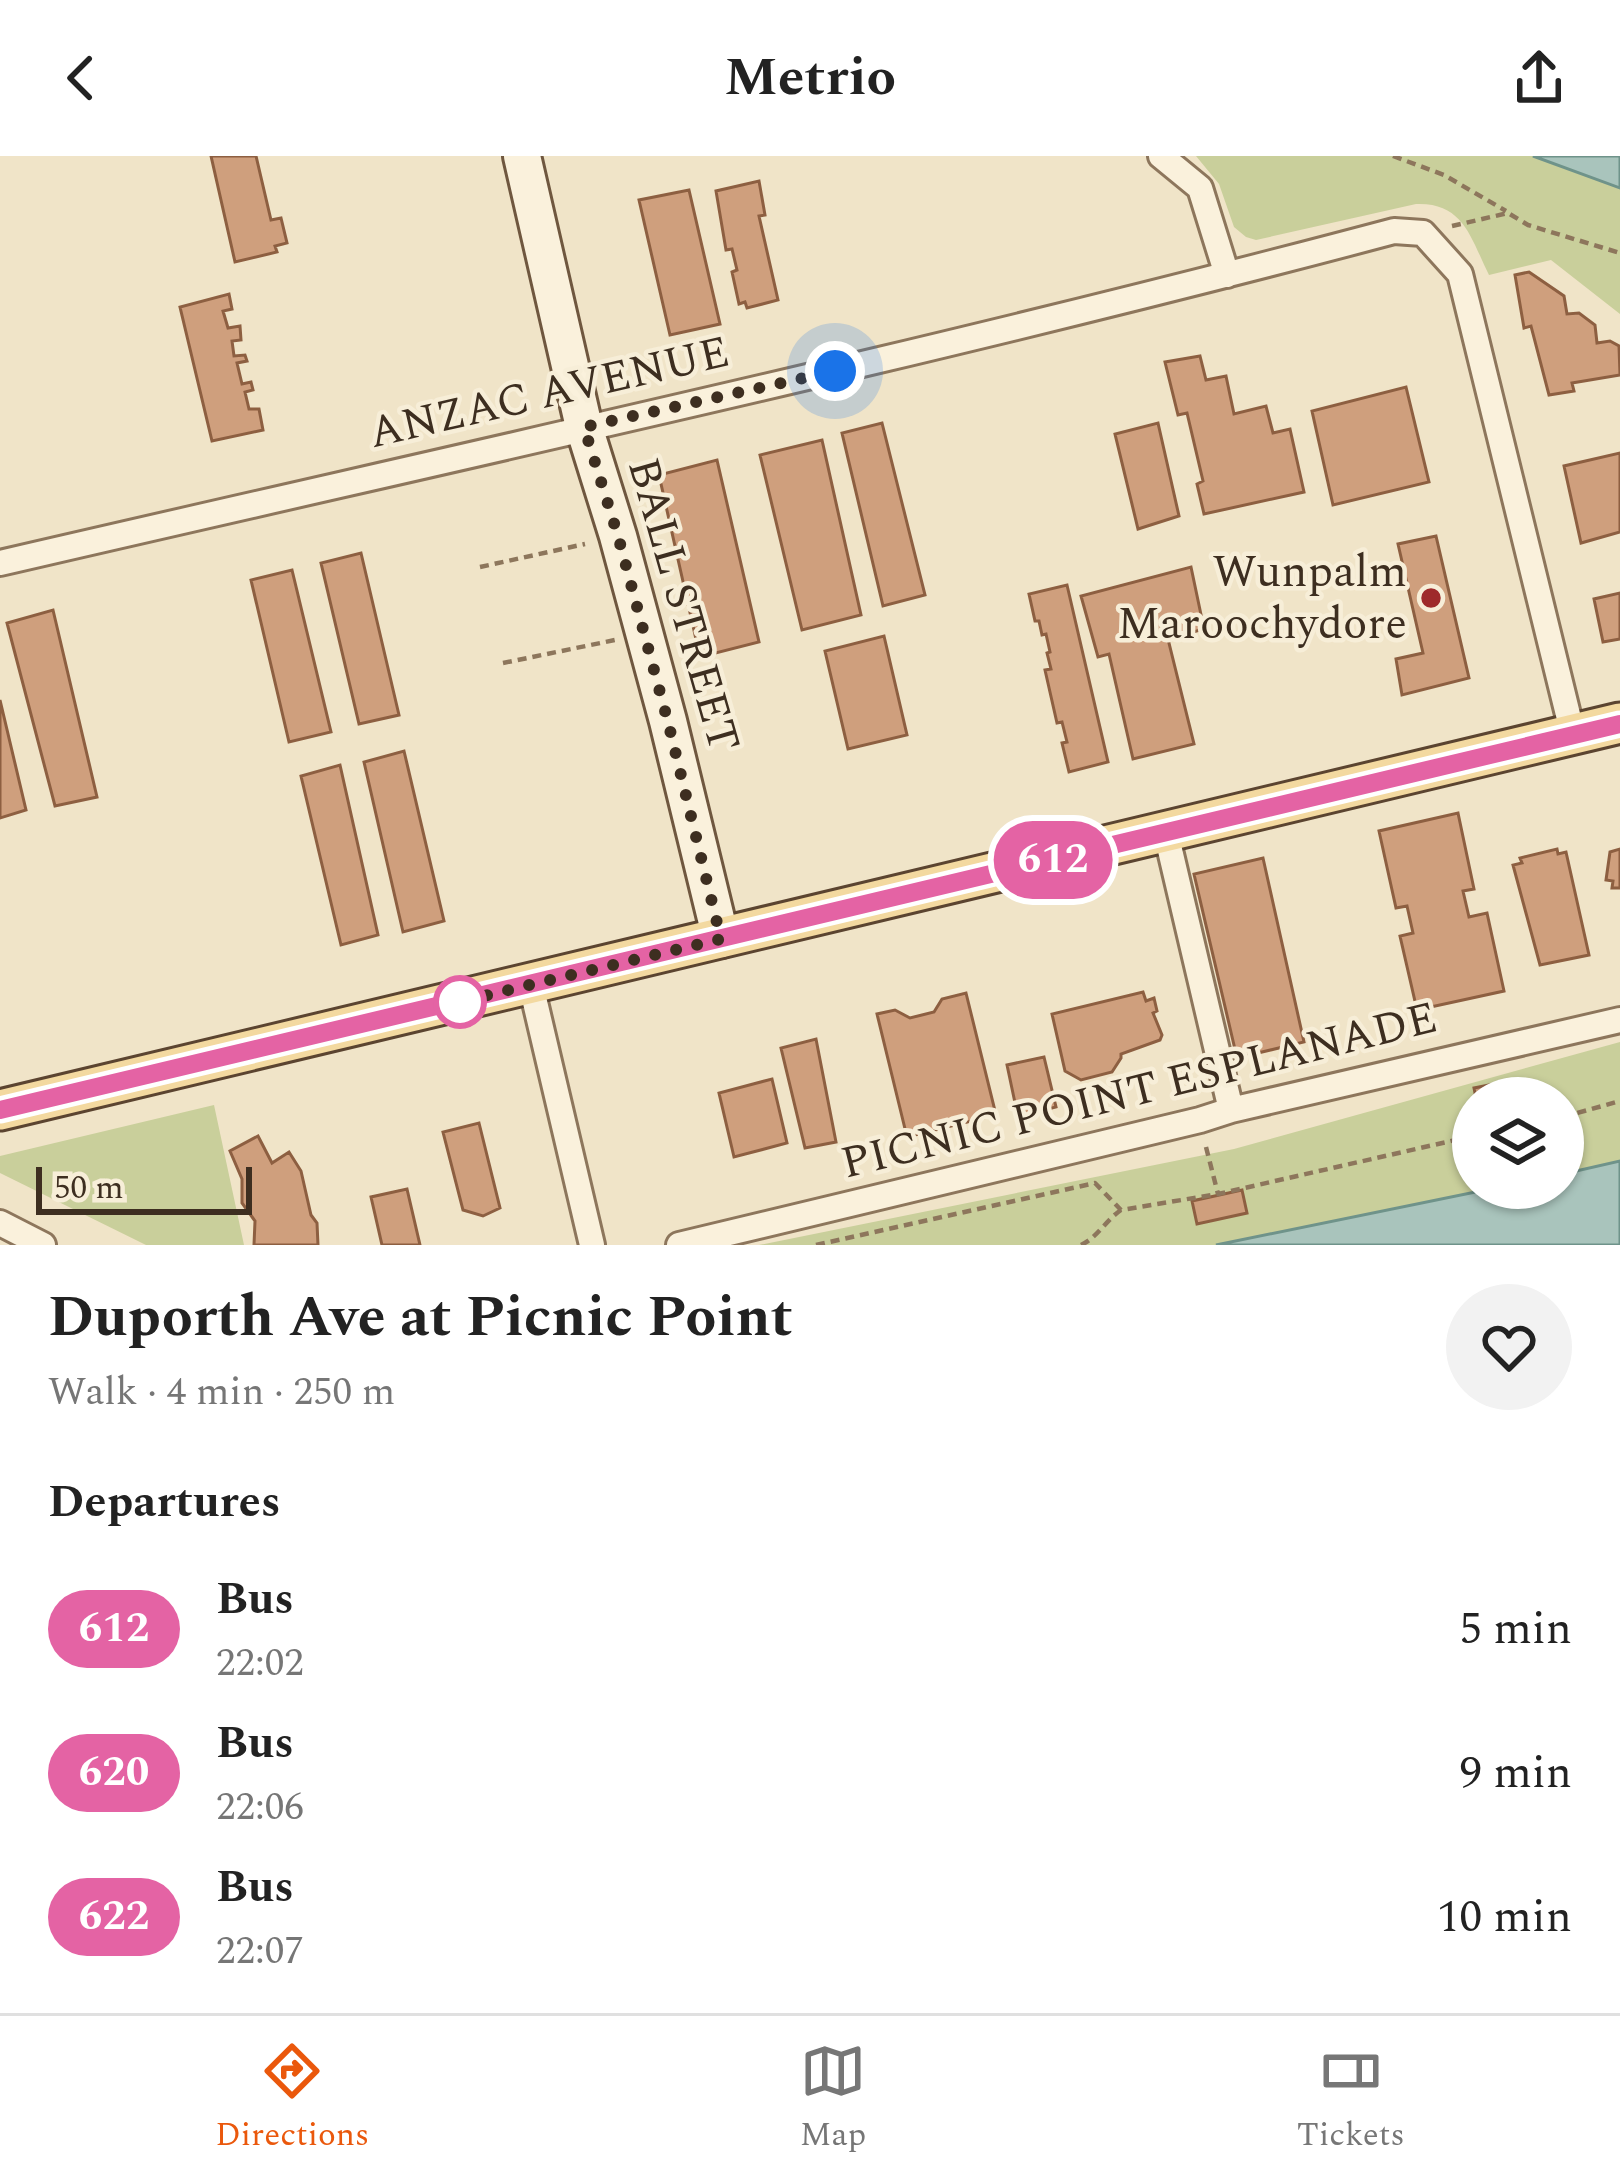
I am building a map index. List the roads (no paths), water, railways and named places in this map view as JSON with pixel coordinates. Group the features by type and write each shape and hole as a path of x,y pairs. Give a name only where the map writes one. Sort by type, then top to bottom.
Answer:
{"main road":[{"name":"BALL STREET","path":"522,156 584,427 668,722 721,939"},
{"path":"0,1110 1620,723"}],"street":[{"path":"1161,156 1200,188 1227,275"},
{"name":"ANZAC AVENUE","path":"0,563 835,371 1394,231 1423,233 1460,274 1573,735"},
{"path":"1166,833 1231,1110"},
{"path":"531,985 592,1245"},
{"name":"PICNIC POINT ESPLANADE","path":"679,1245 1620,1020"},
{"path":"0,1223 43,1245"}],"water":[{"path":"1533,156 1620,156 1620,188"},
{"path":"1620,1161 1620,1245 1216,1245 1452,1197 1452,1209 1584,1209 1584,1169"}],"place":[{"name":"Wunpalm Maroochydore","path":"1431,598"}]}
